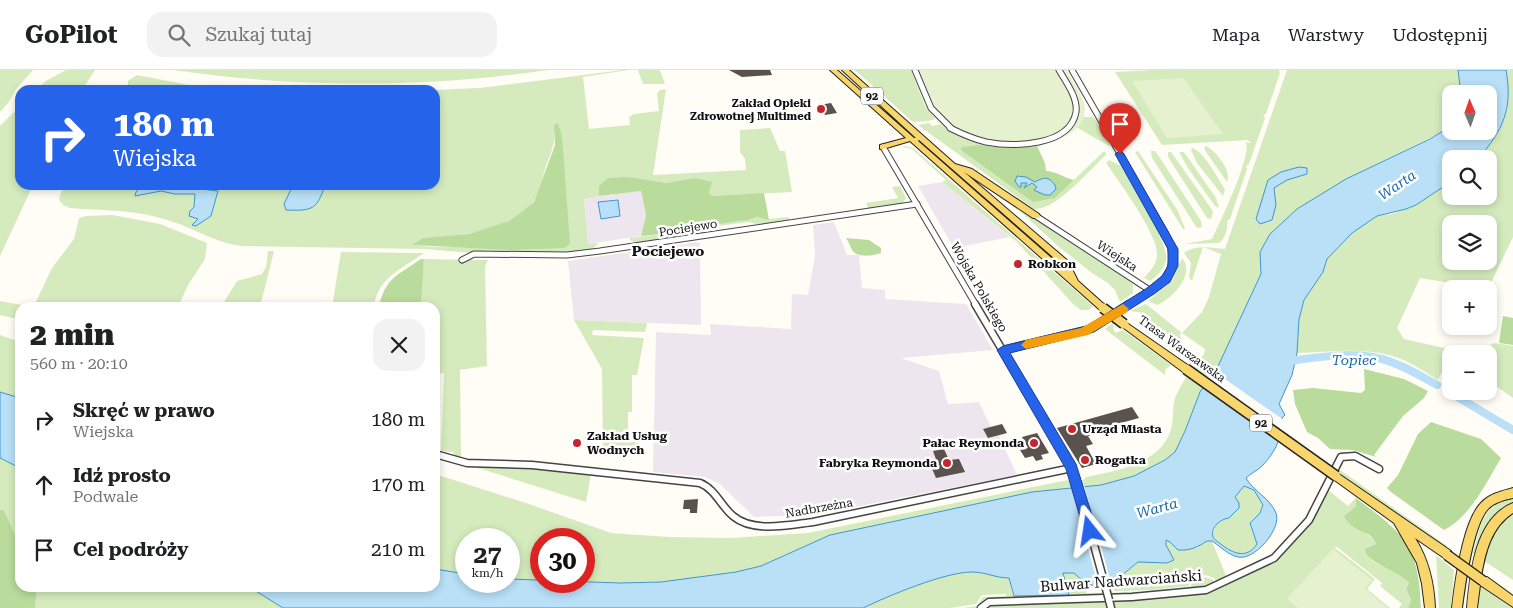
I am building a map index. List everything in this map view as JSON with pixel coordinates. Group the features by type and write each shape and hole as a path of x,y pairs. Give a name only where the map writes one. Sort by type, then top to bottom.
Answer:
{"main road":[{"name":"Trasa Warszawska","path":"833,70 1103,308 1513,602"},
{"name":"92","path":"845,70 1065,264 1077,285"},
{"path":"883,146 910,139 925,142"},
{"path":"950,163 969,171 1036,216"},
{"path":"1458,608 1460,582 1480,513 1494,499 1513,493"},
{"path":"1472,608 1473,590 1489,530 1499,516 1513,508"},
{"path":"1393,516 1409,538 1423,564 1429,582 1430,608"}],"street":[{"path":"915,70 931,108 951,128 977,139 1007,144 1038,142 1062,133 1071,125 1076,113 1075,100 1059,70"},
{"path":"1003,350 1090,329 1151,291 1166,279 1173,266 1173,249 1072,70"},
{"name":"Wojska Polskiego","path":"883,146 1072,468 1110,604"},
{"name":"Pociejewo","path":"462,260 474,254 567,255 600,251 917,204"},
{"name":"Wiejska","path":"1036,216 1151,291"},
{"name":"Nadbrzeżna","path":"440,455 467,463 525,465 700,483 707,486 737,519 753,525 785,525 813,522 1072,468"},
{"name":"Bulwar Nadwarciański","path":"982,608 989,602 1132,597 1206,590 1274,558 1309,520 1341,457 1355,456 1379,469"}],"shaded area":[{"path":"942,182 1010,237 954,248 918,186"},
{"path":"641,191 646,215 641,236 588,244 584,198"},
{"path":"834,222 847,255 859,255 862,288 885,290 885,299 966,304 993,350 901,358 939,371 948,404 979,402 991,427 1002,424 1007,433 999,436 1017,475 819,514 754,517 720,484 705,477 653,472 656,332 711,335 710,324 791,329 792,294 808,295 815,256 813,225"},
{"path":"700,243 701,325 574,320 568,261"}],"green space":[{"path":"0,70 33,70 20,85 15,85 15,91 0,112"},
{"path":"66,70 95,70 85,85 42,85"},
{"path":"173,70 548,70 455,80 361,84 267,80"},
{"path":"629,70 583,77 589,129 630,125 629,117 634,114 659,111 657,94 660,90 666,89 653,175 746,170 745,159 740,152 740,130 770,128 780,151 785,151 792,192 712,196 695,178 667,183 629,177 599,186 599,196 584,199 588,244 598,244 591,250 571,253 472,253 425,249 241,246 222,242 155,216 131,212 70,208 63,205 59,200 63,190 440,190 440,90 479,88","holes":["554,125 562,136 564,248 433,247 413,245 428,238 467,234 488,229 518,216 533,202 539,191 554,142"]},
{"path":"638,70 660,70 665,84 643,84"},
{"path":"855,70 911,70 925,106 935,119 913,122"},
{"path":"911,70 1066,70 1084,103 1085,108 1082,121 1074,131 1047,144 1014,148 982,145 970,141 936,120 923,100"},
{"path":"1153,70 1279,70 1280,73 1266,114 1263,115 1265,118 1249,164 1246,166 1247,169 1230,219 1227,221 1226,232 1219,243 1185,244 1212,239 1240,174 1247,149 1246,142 1251,143 1248,140 1162,145 1115,72"},
{"path":"1287,70 1458,70 1460,85 1442,85 1442,132 1346,179 1297,209 1270,234 1260,252 1261,274 1219,364 1200,392 1175,452 1165,460 1134,476 1101,485 1032,492 830,535 761,566 736,572 661,582 595,582 595,528 530,528 530,580 520,580 520,528 455,528 455,572 440,570 440,476 611,533 669,537 730,538 808,533 1068,480 1083,480 1086,477 1111,472 1137,463 1148,458 1166,441 1172,425 1175,398 1184,380 1204,354 1205,349 1182,333 1202,312 1209,297 1221,254 1204,247 1225,249"},
{"path":"1506,70 1513,70 1513,237 1492,280 1442,280 1442,282 1420,278 1397,328 1404,339 1442,348 1442,372 1438,380 1406,361 1376,352 1297,353 1299,319 1304,300 1323,272 1327,259 1352,233 1377,216 1392,214 1416,205 1442,188 1442,205 1497,205 1497,150 1484,150 1492,140 1498,140 1498,130 1504,118 1508,97"},
{"path":"137,75 189,85 128,85 128,81"},
{"path":"1184,78 1223,134 1167,138 1132,81"},
{"path":"15,111 15,190 31,190 0,256 0,126"},
{"path":"1083,117 1094,117 1109,146 1076,127"},
{"path":"558,123 562,136 570,244 564,248 509,250 412,245 423,238 469,234 509,221 534,202 555,145 554,125"},
{"path":"929,123 932,126 941,124 963,137 986,145 962,147 1055,198 1104,151 1107,154 1063,196 1043,208 1034,209 918,125"},
{"path":"979,145 1013,148 1037,146 1045,163 1046,171 1074,180 1055,198 1033,202 961,150 962,147"},
{"path":"904,146 913,148 1093,306 1088,310 1081,310 1073,304 1017,242 942,182 946,180 912,149"},
{"path":"1206,146 1214,152 1225,167 1228,178 1227,182 1206,152 1204,148"},
{"path":"1192,148 1201,154 1225,189 1223,196 1197,163 1191,150"},
{"path":"1138,151 1178,211 1185,229 1183,229 1135,152"},
{"path":"1151,151 1155,151 1158,155 1201,221 1202,227 1197,228 1152,158"},
{"path":"1168,152 1171,152 1210,207 1213,212 1211,219 1207,218 1168,157"},
{"path":"1179,152 1184,152 1216,198 1219,208 1215,206"},
{"path":"1109,160 1121,166 1162,240 1165,251 1165,264 1160,272 1150,281 1144,278 1156,261 1156,245 1144,221 1106,163"},
{"path":"629,177 667,183 694,178 712,182 709,193 712,196 764,193 769,220 757,217 693,228 678,234 641,236 646,215 641,191 599,196 599,186 608,178"},
{"path":"974,178 1118,272 1133,284 1133,293 1120,302 1115,290 1108,283 1058,246 1021,212"},
{"path":"900,186 906,198 902,204 868,208 866,203 898,198 892,187"},
{"path":"112,215 160,224 207,243 205,259 188,285 180,302 36,302 52,268 74,239 79,218"},
{"path":"757,217 769,219 789,217 789,221 759,225 749,222 708,227 704,234 639,243 631,241 629,238 680,233 694,228"},
{"path":"846,238 869,240 881,248 881,253 861,255 854,253"},
{"path":"1203,247 1192,281 1189,277 1191,263 1184,253 1194,248"},
{"path":"268,251 274,251 261,302 224,302 237,281 262,274 266,267"},
{"path":"341,252 424,253 399,269 385,281 375,302 333,302"},
{"path":"1182,258 1186,264 1186,271 1175,292 1157,305 1148,301 1172,281"},
{"path":"421,259 424,259 421,302 380,302 389,283"},
{"path":"424,259 488,260 485,266 487,366 460,370 461,459 455,456 453,452 441,451 444,373 440,373 440,302 421,302"},
{"path":"0,301 15,304 15,318 0,315"},
{"path":"1146,304 1182,333 1177,345 1140,318 1143,313 1130,311"},
{"path":"1503,316 1513,318 1513,345 1499,343"},
{"path":"574,320 647,323 645,332 593,330 592,335 644,338 637,375 632,375 632,412 628,412 628,442 638,442 638,448 620,450 620,447 603,448 602,369"},
{"path":"1114,322 1113,328 1115,333 1123,330 1171,365 1165,370 1165,375 1105,329"},
{"path":"0,335 15,340 15,396 0,392"},
{"path":"1494,343 1513,346 1513,398 1497,387 1497,345 1491,345"},
{"path":"1364,369 1404,379 1428,391 1424,398 1403,416 1374,455 1376,457 1353,450 1330,449 1318,438 1307,432 1295,404 1293,390 1313,388 1361,393 1365,390"},
{"path":"1431,422 1481,439 1501,458 1470,508 1454,524 1444,530 1387,488 1398,475 1418,434"},
{"path":"0,458 15,466 15,535 4,510 0,510"},
{"path":"475,467 522,467 591,474 586,502"},
{"path":"1340,470 1447,546 1447,550 1337,473"},
{"path":"1244,485 1254,490 1263,505 1260,513 1251,521 1252,532 1257,544 1249,552 1235,553 1221,545 1215,540 1213,535 1217,523 1235,513 1238,502 1235,497"},
{"path":"1322,485 1348,506 1356,498 1356,506 1344,516 1374,540 1376,544 1365,549 1371,560 1397,573 1409,583 1406,589 1411,601 1408,608 1399,608 1402,604 1380,586 1382,583 1336,546 1335,548 1375,579 1367,589 1390,608 1387,608 1364,589 1372,579 1288,599 1299,608 963,608 977,606 983,597 1006,596 1006,594 982,595 976,604 950,608 863,608 932,580 972,572 1009,578 1013,596 1069,595 1063,573 1074,573 1084,583 1087,593 1152,592 1190,587 1195,579 1203,577 1216,582 1273,554 1307,516"},
{"path":"1513,497 1513,503 1498,511 1492,517 1484,531 1476,555 1473,553 1481,525 1488,511 1502,501"},
{"path":"1356,498 1386,522 1406,543 1417,569 1421,608 1408,608 1411,600 1406,589 1409,583 1398,574 1371,559 1365,549 1376,544 1374,539 1352,526 1344,516 1356,506"},
{"path":"0,510 4,510 15,535 15,592 37,592 35,608 0,608"},
{"path":"1513,515 1513,580 1484,561 1494,535 1502,524"},
{"path":"1168,540 1173,545 1197,548 1207,541 1212,541 1226,576 1217,580 1209,576 1200,575 1193,578 1189,586 1153,590 1114,591 1112,583 1138,562 1174,560 1165,543"},
{"path":"1333,549 1372,580 1364,589 1387,608 1299,608 1287,598"},
{"path":"1436,555 1454,570 1451,608 1439,608"},
{"path":"1477,584 1512,608 1475,608"},
{"path":"37,592 257,592 283,608 35,608"}],"water":[{"path":"1458,70 1506,70 1508,84 1507,108 1498,131 1498,85 1460,85"},
{"name":"Warta","path":"1442,132 1442,140 1493,140 1485,150 1442,150 1442,188 1416,205 1377,216 1352,233 1327,259 1323,272 1304,300 1299,319 1297,353 1292,375 1279,404 1285,415 1282,418 1280,437 1266,461 1246,478 1273,508 1277,520 1271,535 1252,554 1244,557 1234,556 1212,541 1207,541 1190,549 1178,550 1166,540 1166,545 1174,560 1167,563 1138,562 1115,581 1107,584 1100,586 1092,585 1074,573 1063,573 1069,595 1014,596 1009,578 972,572 932,580 863,608 283,608 257,592 440,592 440,570 455,572 455,593 520,593 520,579 530,580 530,593 595,593 595,582 661,582 736,572 761,566 830,535 1032,492 1101,485 1134,476 1165,460 1175,452 1200,392 1219,364 1261,274 1260,252 1270,234 1297,209 1346,179","holes":["1244,486 1254,490 1263,505 1260,513 1250,523 1257,544 1249,552 1236,553 1213,537 1212,533 1217,524 1229,518 1239,508 1239,503 1235,497"]},
{"path":"1299,167 1307,168 1307,174 1287,180 1274,188 1276,205 1272,220 1260,224 1256,219 1268,180 1281,172"},
{"path":"1017,176 1026,177 1035,182 1043,178 1048,179 1055,185 1056,189 1050,195 1045,195 1034,190 1037,187 1032,183 1024,188 1027,183 1021,183 1021,187 1019,187 1015,181"},
{"path":"138,190 218,191 211,216 196,226 192,225 198,219 189,216 190,211 194,207 195,194 175,194 161,191 135,196"},
{"path":"291,190 323,190 316,204 308,209 286,210 284,204"},
{"path":"618,200 620,216 601,219 598,202"},
{"path":"0,392 15,396 15,466 0,458"}],"pier":[{"path":"1212,370 1285,421 1284,433 1206,378"},
{"path":"1084,485 1112,586 1103,589 1099,589 1071,486"}],"building":[{"path":"729,70 770,70 772,75 742,77"},
{"name":"Zakład Opieki Zdrowotnej Multimed","path":"831,103 837,113 825,115 819,105"},
{"name":"Urząd Miasta","path":"1132,407 1139,418 1088,432 1090,436 1088,436 1093,444 1086,446 1096,464 1082,468 1057,428"},
{"path":"1002,424 1007,433 988,438 983,429"},
{"name":"Pałac Reymonda","path":"1037,433 1049,453 1041,455 1043,459 1036,461 1033,456 1025,458 1020,450 1028,448 1022,437"},
{"name":"Fabryka Reymonda","path":"944,449 949,460 959,459 965,472 936,478 930,464 937,462 933,451"},
{"path":"698,499 697,513 690,513 690,509 683,509 684,500"}],"waterway":[{"name":"Topiec","path":"1287,361 1341,355 1373,357 1398,365 1437,385"},
{"name":"Topiec","path":"1462,400 1513,430"}],"slow traffic":[{"path":"1026,345 1084,332 1123,309"}],"place":[{"name":"Zakład Opieki Zdrowotnej Multimed","path":"821,109"},
{"name":"Robkon","path":"1018,264"},
{"name":"Urząd Miasta","path":"1072,429"},
{"name":"Zakład Usług Wodnych","path":"577,443"},
{"name":"Pałac Reymonda","path":"1034,443"},
{"name":"Rogatka","path":"1085,460"},
{"name":"Fabryka Reymonda","path":"947,463"}],"district":[{"name":"Pociejewo","path":"668,251"}],"route":[{"path":"1090,531 1072,468 1003,350 1076,334 1090,329 1151,291 1166,279 1173,266 1173,249 1120,154"}]}
